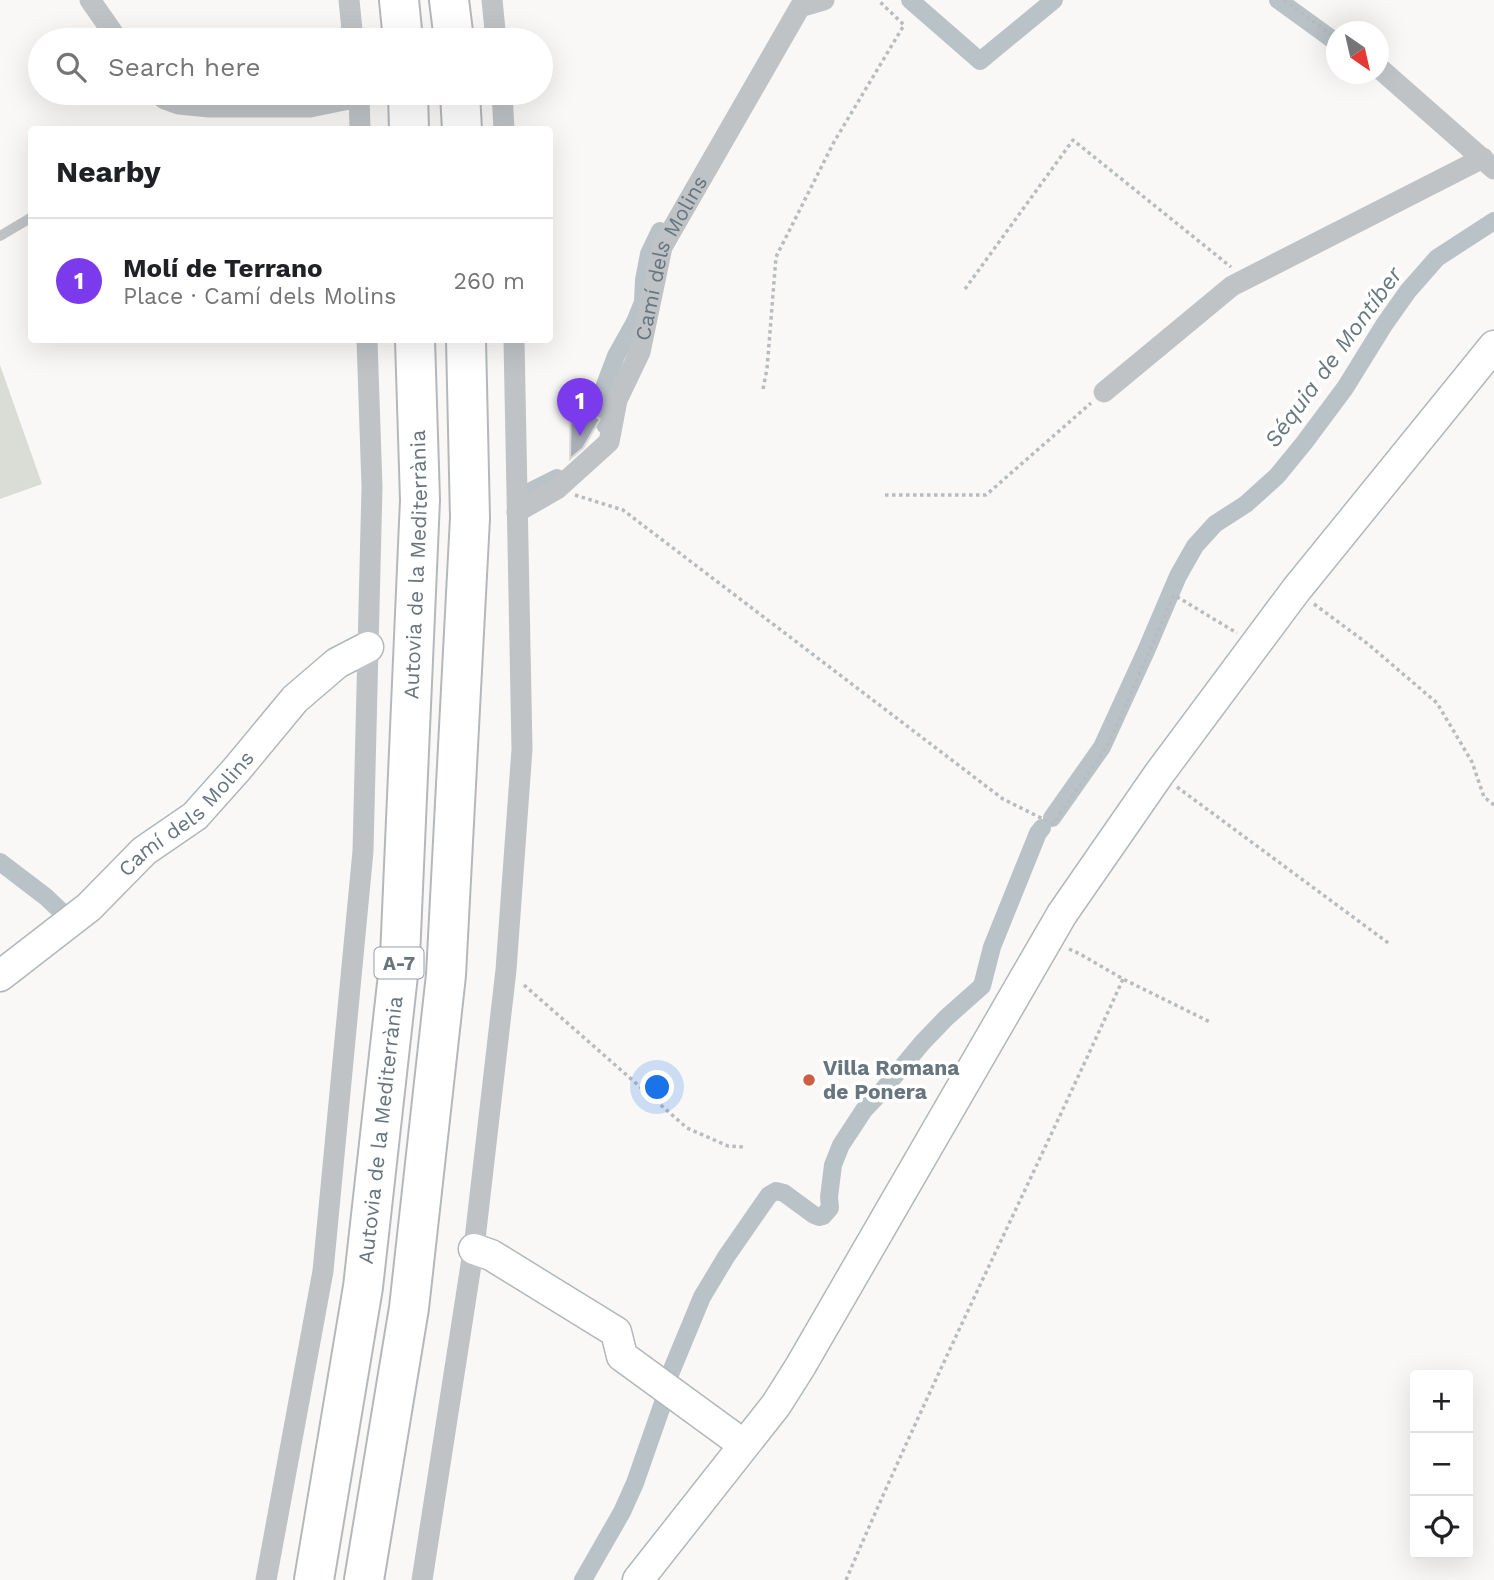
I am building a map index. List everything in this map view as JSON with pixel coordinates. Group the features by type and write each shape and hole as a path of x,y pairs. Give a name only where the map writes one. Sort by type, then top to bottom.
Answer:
{"highway":[{"path":"399,0 402,28"},
{"path":"449,0 452,28"},
{"path":"408,105 409,126"},
{"path":"460,105 461,126"},
{"name":"Autovia de la Mediterrània","path":"314,1580 363,1287 400,957 420,499 415,343"},
{"name":"A-7","path":"363,1580 409,1308 446,975 470,518 466,343"}],"main road":[{"path":"638,1580 776,1405 1062,914 1159,774 1296,590 1494,346"},
{"name":"Camí dels Molins","path":"0,976 89,907 144,851 195,816 295,699 337,663 368,647"},
{"path":"474,1249 491,1255 616,1332 622,1356 744,1445"}],"street":[{"path":"90,0 110,28"},
{"path":"349,0 352,28"},
{"path":"492,0 495,28"},
{"name":"Camí dels Molins","path":"517,512 557,489 609,442 617,400 640,352 662,247 800,7 824,0"},
{"path":"1104,392 1232,286 1489,164 1389,77"},
{"path":"189,105 318,105"},
{"path":"359,105 360,126"},
{"path":"503,105 504,126"},
{"path":"266,1580 323,1271 363,851 372,487 367,343"},
{"path":"422,1580 474,1249 506,970 522,749 514,343"}],"lane":[{"path":"0,236 28,219"}],"path":[{"path":"763,389 776,257 834,142 904,25 878,0"},
{"path":"1284,0 1326,31"},
{"path":"965,289 1073,140 1246,279"},
{"path":"886,495 986,495 1104,392"},
{"path":"557,489 623,510 1003,799 1053,824 1108,745 1174,595 1255,644"},
{"path":"1296,590 1368,644 1437,703 1472,762 1484,797 1494,805"},
{"path":"1159,774 1391,945"},
{"path":"1064,958 1069,949 1210,1022"},
{"path":"506,970 687,1128 728,1146 745,1147"},
{"path":"846,1580 998,1245 1123,979"}],"shaded area":[{"path":"0,365 42,484 0,499"}],"building":[{"path":"571,403 600,419 583,448 570,459"}],"waterway":[{"path":"910,0 980,61 1054,0"},
{"path":"1278,0 1326,35"},
{"name":"Séquia de Montíber","path":"1052,818 1102,747 1178,576 1195,546 1215,524 1246,504 1277,476 1345,388 1408,291 1437,258 1494,221"},
{"path":"605,425 605,385 643,302 649,254 660,231"},
{"path":"529,492 557,478"},
{"name":"Séquia de Montíber","path":"668,1379 702,1297 769,1195 776,1191 784,1193 814,1215 823,1216 830,1208 833,1165 841,1145 864,1110 922,1043 982,986 992,947 1042,828"},
{"path":"0,862 66,916"},
{"name":"Séquia de Montíber","path":"583,1580 622,1512 664,1400"}],"place":[{"name":"Molí de Terrano","path":"580,436"},
{"name":"Villa Romana de Ponera","path":"809,1080"}]}
